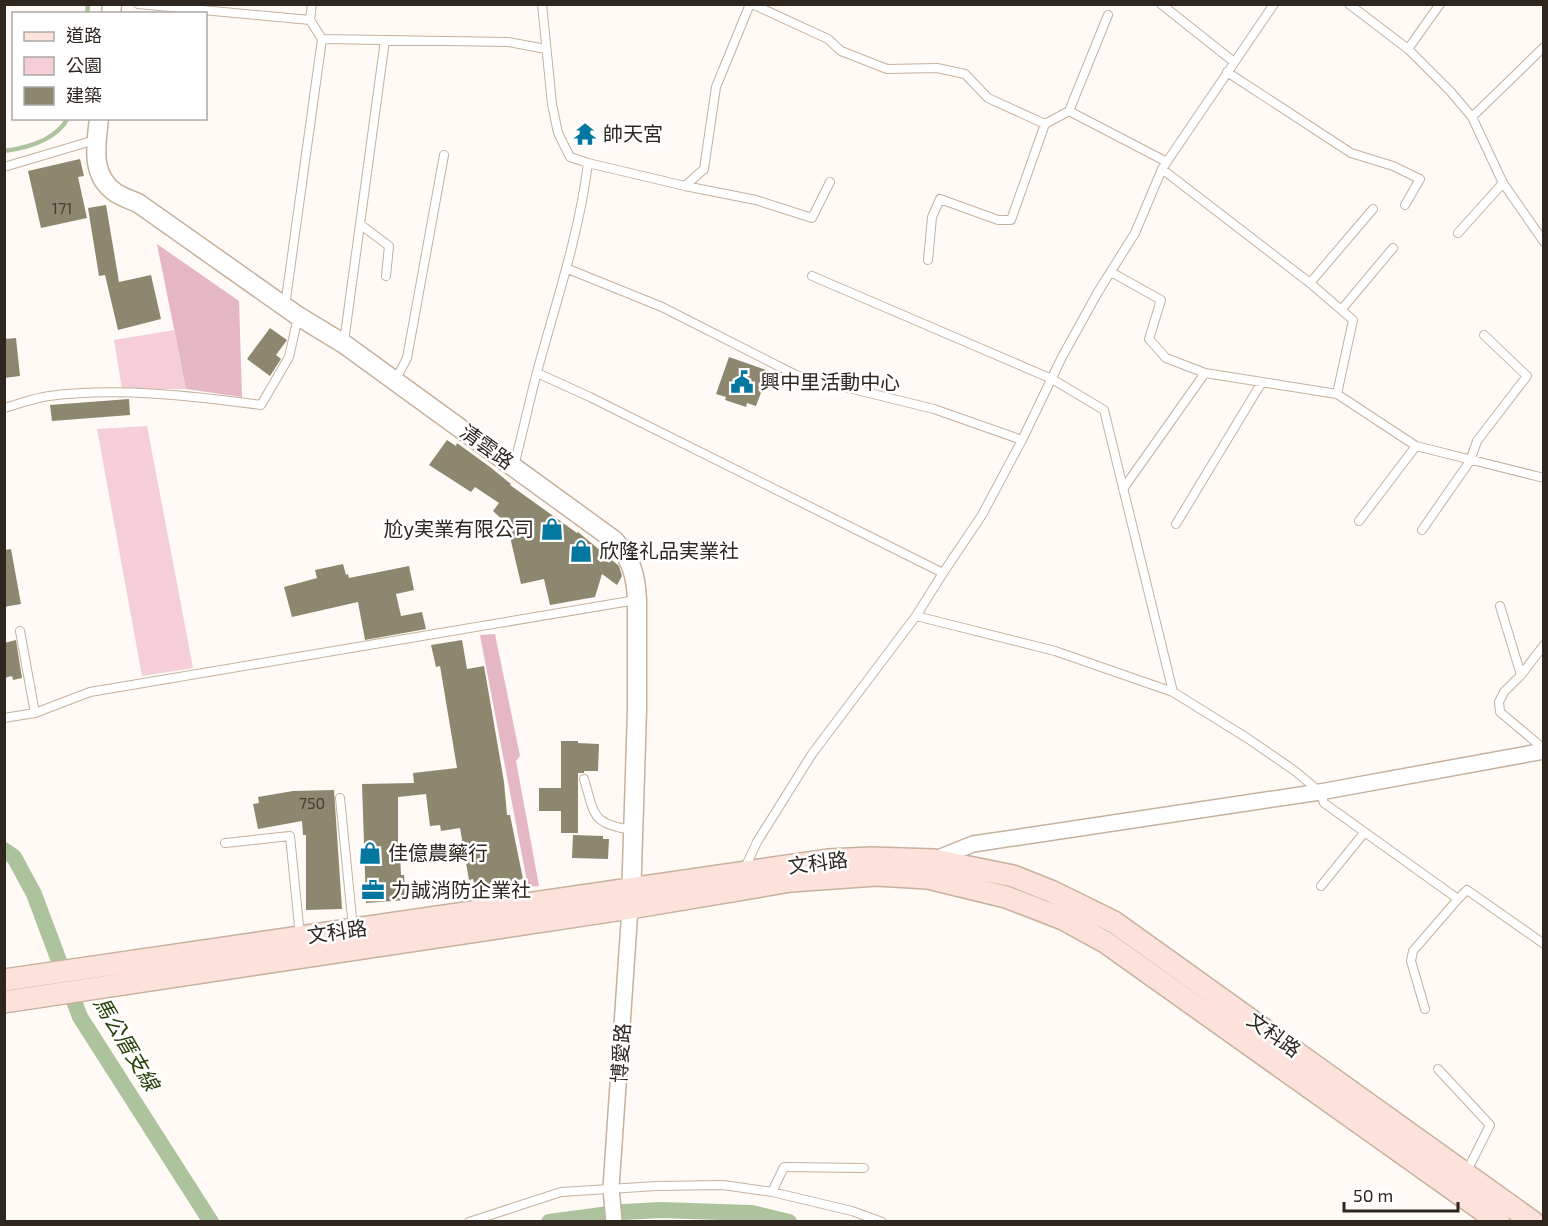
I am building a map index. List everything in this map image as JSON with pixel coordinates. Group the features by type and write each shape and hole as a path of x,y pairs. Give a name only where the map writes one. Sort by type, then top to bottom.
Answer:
{"main road":[{"name":"文科路","path":"4,1002 738,882 828,860 1013,876 1053,892 1114,922 1300,1067 1460,1181 1533,1221"},
{"name":"文科路","path":"4,980 353,929 631,898"},
{"name":"文科路","path":"1460,1181 1499,1221"}],"street":[{"name":"清雲路","path":"99,120 96,160 103,181 116,193 138,203 292,311 344,344 619,546 632,564 637,600 637,710 631,898"},
{"path":"931,869 973,844 1320,792 1544,750"},
{"name":"博愛路","path":"614,1221 612,1193 631,898"}],"lane":[{"path":"138,4 310,20"},
{"path":"4,408 48,396 105,393 217,399 261,405 289,357 322,39 310,20 312,4"},
{"path":"542,4 552,104 558,133 570,157 685,186 756,200 812,218 830,182"},
{"path":"685,186 704,168 716,87 751,4 828,39 841,51 887,69 937,68 965,74 988,98 1045,124"},
{"path":"1161,4 1234,62"},
{"path":"738,882 757,842 812,754 916,616 982,515 1110,272 1135,233 1165,165 1274,4"},
{"path":"1349,4 1408,49 1472,117 1503,183 1544,242"},
{"path":"1408,49 1440,4"},
{"path":"928,260 932,217 940,199 998,220 1011,220 1045,124 1069,111 1107,15"},
{"path":"322,39 508,42 546,49"},
{"path":"344,344 385,40"},
{"path":"1472,117 1544,47"},
{"path":"1227,72 1351,153 1393,166 1420,179 1405,205"},
{"path":"1069,111 1165,165 1353,320 1337,394"},
{"path":"4,167 97,139"},
{"path":"395,381 407,358 444,155"},
{"path":"514,467 537,373 568,269 583,202 588,163"},
{"path":"1458,233 1503,183"},
{"path":"1310,283 1373,209"},
{"path":"361,225 389,246 386,276"},
{"path":"1342,309 1393,248"},
{"path":"568,269 662,307 796,375 934,409 1022,440"},
{"path":"1110,272 1161,300 1149,339 1166,358 1205,373 1337,394 1416,446 1544,478"},
{"path":"812,276 1052,379 1104,410 1173,693"},
{"path":"1422,530 1470,461 1477,441 1527,376 1484,335"},
{"path":"537,373 590,397 943,573"},
{"path":"1123,489 1205,373"},
{"path":"1176,524 1262,382"},
{"path":"1359,521 1416,446"},
{"path":"4,718 36,712 90,692 637,600"},
{"path":"1500,606 1521,675"},
{"path":"916,616 1055,651 1173,693 1247,738 1295,771 1320,792 1324,803 1458,898"},
{"path":"20,631 36,712"},
{"path":"1544,645 1521,675 1504,692 1499,702 1500,712 1544,750"},
{"path":"584,778 595,814 609,826 632,830"},
{"path":"340,798 353,929"},
{"path":"1321,886 1364,833"},
{"path":"225,843 290,836 300,937"},
{"path":"1425,1010 1411,961 1413,951 1458,898 1467,891 1544,944"},
{"path":"40,975 46,995"},
{"path":"1438,1069 1490,1125 1460,1181"},
{"path":"772,1192 784,1167 864,1167"},
{"path":"469,1221 561,1192 612,1193 723,1185 772,1192 852,1211 882,1221"}],"green space":[{"path":"174,330 186,389 122,389 114,340"},
{"path":"147,426 193,668 142,676 97,429"}],"shaded area":[{"path":"157,244 239,301 242,397 186,389"},
{"path":"495,634 520,756 516,761 539,886 528,887 480,635"}],"building":[{"path":"80,159 84,176 78,177 87,218 41,228 28,171"},
{"path":"106,205 119,282 151,275 161,319 118,330 105,275 99,276 88,208"},
{"path":"270,328 287,340 276,355 281,359 270,376 247,359"},
{"path":"16,338 20,376 4,378 4,339"},
{"name":"興中里活動中心","path":"729,357 769,371 756,406 747,403 746,407 725,400 726,397 716,394"},
{"path":"129,399 130,415 52,421 50,405"},
{"path":"447,440 456,446 457,443 490,467 510,485 578,532 619,566 622,576 617,585 602,574 595,597 550,605 544,579 521,584 507,524 493,511 499,503 475,487 471,492 429,465"},
{"path":"11,549 21,604 4,607 4,550"},
{"path":"343,564 349,578 409,566 414,590 396,594 401,616 422,612 426,629 365,640 358,602 292,617 284,587 317,578 315,570"},
{"path":"16,640 22,678 13,680 12,676 4,678 4,643"},
{"path":"462,640 467,669 484,666 504,782 507,815 510,815 523,879 475,888 473,879 469,880 460,828 441,831 440,825 430,826 426,794 398,797 398,855 400,855 401,875 404,875 406,900 366,903 362,784 414,783 413,773 457,768 440,666 436,667 431,645"},
{"path":"561,741 599,744 598,771 578,773 578,833 561,833 561,811 539,811 539,788 561,788"},
{"path":"334,790 342,909 306,910 306,835 303,835 302,821 258,829 253,804 259,803 258,797 293,791"},
{"path":"573,835 603,836 603,839 609,839 608,859 572,858"}],"waterway":[{"path":"87,12 88,4"},
{"path":"4,151 40,142 56,132 67,120"},
{"name":"馬公厝支線","path":"4,850 14,857 34,894 80,1017 211,1222"},
{"path":"549,1222 624,1212 660,1210 752,1213 789,1222"}],"place":[{"name":"帥天宮","path":"585,134"},
{"name":"興中里活動中心","path":"742,382"},
{"name":"尬y実業有限公司","path":"552,529"},
{"name":"欣隆礼品実業社","path":"581,551"},
{"name":"佳億農藥行","path":"370,853"},
{"name":"力誠消防企業社","path":"373,890"}]}
